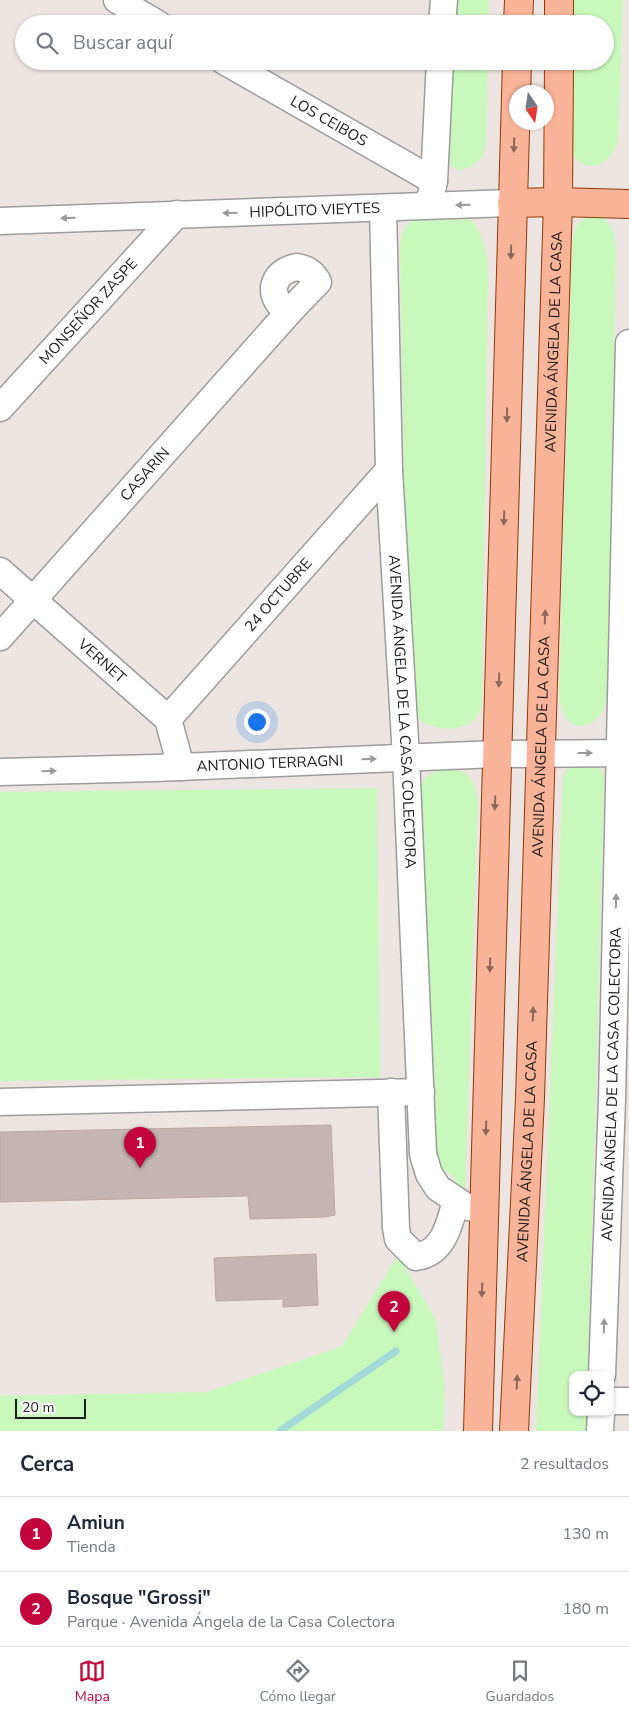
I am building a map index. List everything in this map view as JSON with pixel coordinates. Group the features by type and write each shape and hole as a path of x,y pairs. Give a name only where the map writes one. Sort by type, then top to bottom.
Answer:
{"main road":[{"path":"518,15 519,0"},
{"path":"559,0 559,15"},
{"path":"478,1431 516,70"},
{"name":"AVENIDA ÁNGELA DE LA CASA","path":"514,1431 530,1098 558,202 559,70"},
{"name":"HIPÓLITO VIEYTES","path":"512,203 629,204"}],"street":[{"path":"117,0 143,15"},
{"path":"443,15 444,0"},
{"name":"LOS CEIBOS","path":"240,70 434,181"},
{"path":"429,207 434,181 440,70"},
{"name":"HIPÓLITO VIEYTES","path":"0,221 512,203"},
{"name":"AVENIDA ÁNGELA DE LA CASA COLECTORA","path":"383,208 389,470 406,757 423,1154 429,1174 438,1188 465,1206 484,1211"},
{"name":"MONSEÑOR ZASPE","path":"0,408 177,214"},
{"name":"CASARIN","path":"0,637 289,312"},
{"name":"AVENIDA ÁNGELA DE LA CASA COLECTORA","path":"602,1371 620,1099 629,343"},
{"name":"24 OCTUBRE","path":"168,719 389,470"},
{"name":"VERNET","path":"0,571 168,719"},
{"path":"168,719 180,767"},
{"name":"ANTONIO TERRAGNI","path":"0,772 180,767 496,754 624,753"},
{"path":"391,1092 398,1239 416,1257 425,1256 439,1246 446,1234 456,1201"},
{"path":"0,1102 421,1092"},
{"path":"614,1401 629,1400"},
{"path":"600,1416 600,1431"}],"green space":[{"path":"456,0 489,0 488,15 455,15"},
{"path":"570,0 623,0 618,140 610,156 598,165 584,164 571,151 570,70 614,70 614,15 570,15"},
{"path":"452,70 488,70 486,142 483,156 472,166 459,171 451,165 446,151"},
{"path":"597,214 609,224 616,249 608,698 603,710 596,719 580,726 572,723 566,717 561,707 559,693 572,248 577,226 590,216"},
{"path":"451,215 467,218 476,226 482,239 488,265 482,702 478,715 473,721 460,727 444,728 429,725 413,714 407,649 400,246 402,236 411,222 424,217"},
{"path":"593,763 603,773 604,780 588,1371 569,1371 569,1416 587,1416 586,1431 536,1431 563,775 571,764"},
{"path":"444,768 465,773 469,777 473,782 478,803 465,1193 448,1172 434,1164 418,792 422,783 428,777"},
{"path":"377,788 380,1077 0,1081 0,792"},
{"path":"398,1255 435,1318 445,1386 443,1431 0,1431 0,1396 207,1392 342,1346"}],"building":[{"path":"331,1125 335,1215 325,1217 250,1219 248,1196 0,1202 0,1132"},
{"path":"316,1254 318,1305 283,1307 283,1299 216,1301 214,1258"}],"waterway":[{"path":"280,1431 396,1351"}],"place":[{"name":"Amiun","path":"140,1168"},
{"name":"Bosque \"Grossi\"","path":"394,1332"}]}
